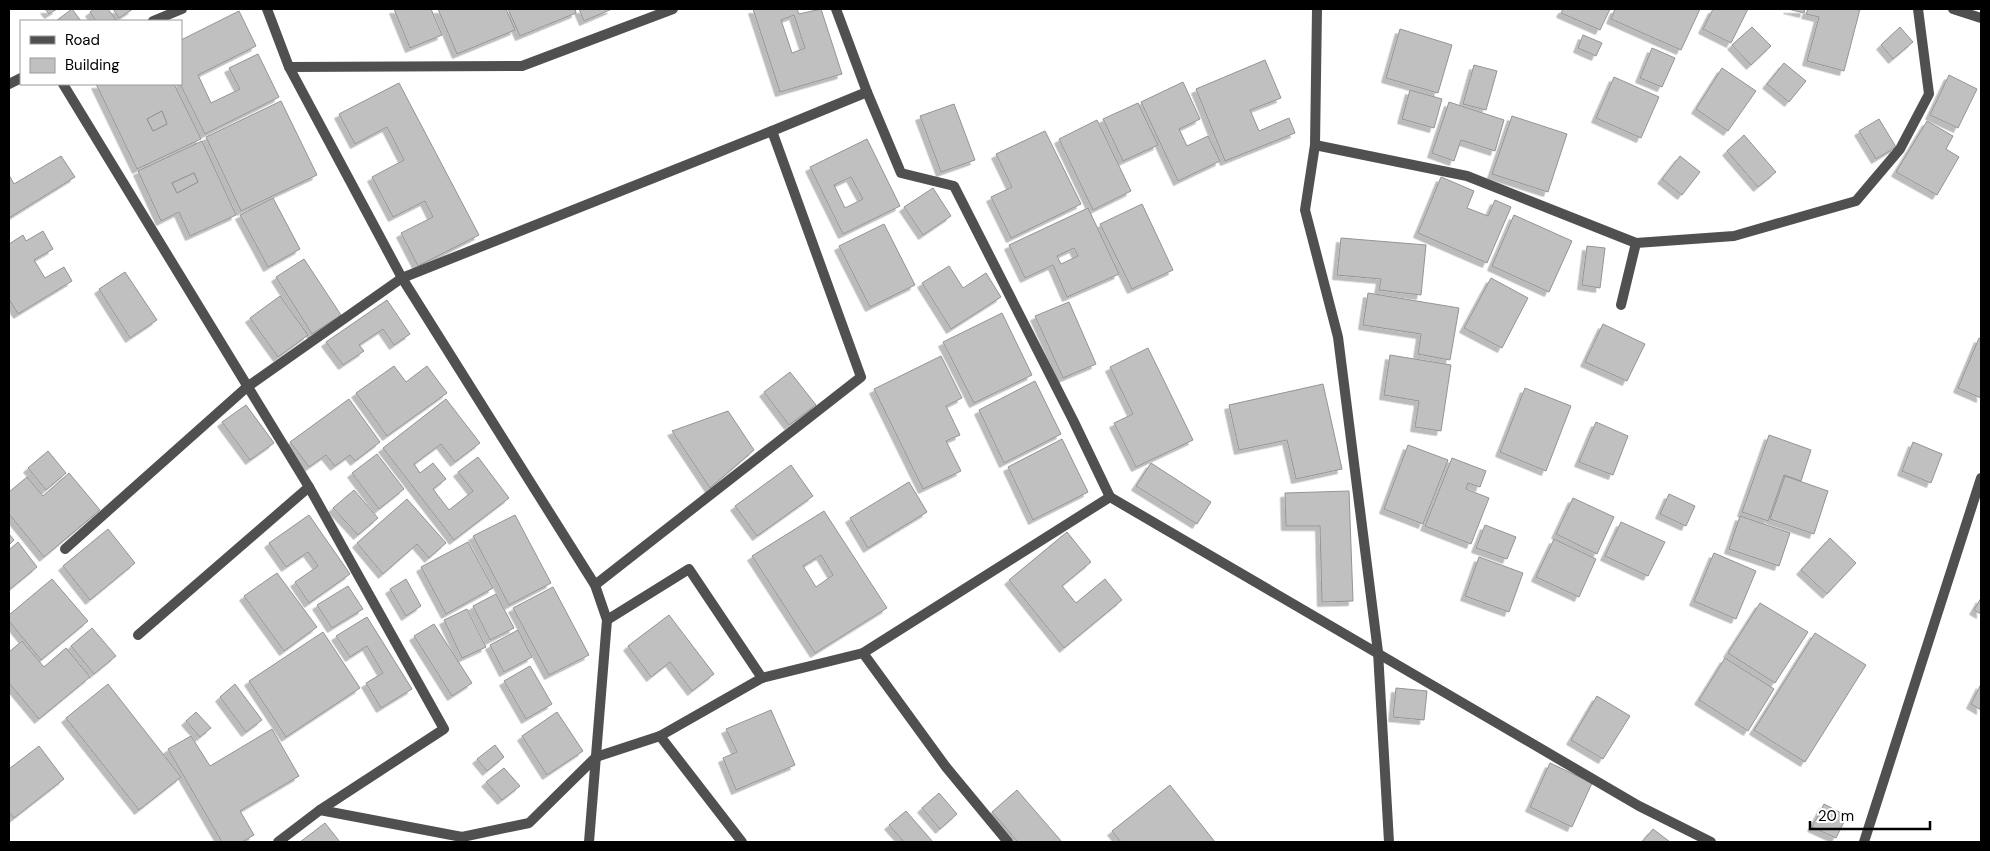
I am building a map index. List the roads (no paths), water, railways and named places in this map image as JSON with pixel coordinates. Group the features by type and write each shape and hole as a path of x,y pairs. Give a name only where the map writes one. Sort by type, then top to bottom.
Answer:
{"street":[{"path":"155,20 182,9"},
{"path":"267,9 289,67 402,278 595,585 606,620 588,842"},
{"path":"289,67 522,66 673,9"},
{"path":"836,9 867,92 901,173 954,186 1110,497 1639,806 1711,842"},
{"path":"1317,9 1315,145 1305,210 1338,337 1378,652 1388,842"},
{"path":"1315,145 1466,176 1636,244 1734,236 1856,201 1900,149 1929,94 1918,9"},
{"path":"1953,9 1981,18"},
{"path":"64,85 309,487 444,729 320,810 278,842"},
{"path":"65,549 247,387 402,278 867,92"},
{"path":"595,585 861,377 772,131"},
{"path":"1621,306 1636,244"},
{"path":"1864,842 1981,478"},
{"path":"138,635 309,487"},
{"path":"320,810 462,837 529,823 596,757 660,736 762,678 863,654 1110,497"},
{"path":"606,620 689,569 762,678"},
{"path":"863,654 946,767 1008,842"},
{"path":"660,736 742,842"}]}
